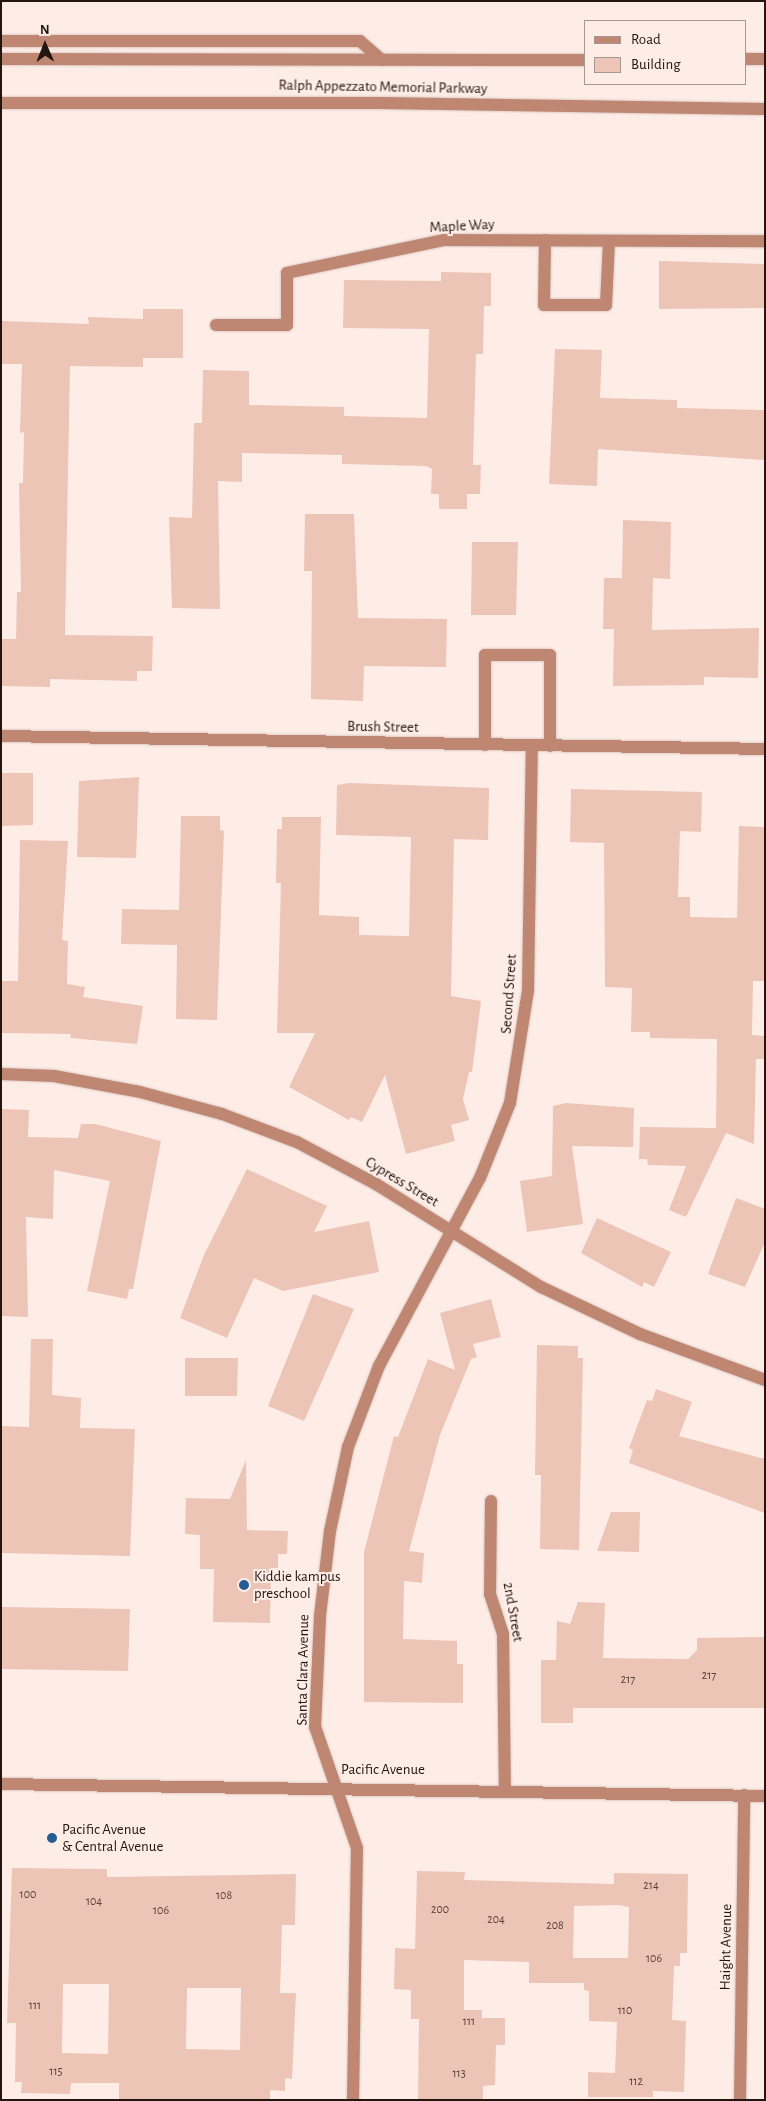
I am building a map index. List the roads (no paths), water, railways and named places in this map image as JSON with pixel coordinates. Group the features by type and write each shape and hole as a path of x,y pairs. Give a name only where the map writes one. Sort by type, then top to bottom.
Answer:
{"street":[{"path":"1,41 360,41 382,60"},
{"name":"Ralph Appezzato Memorial Parkway","path":"1,59 584,60"},
{"path":"746,59 765,59"},
{"name":"Ralph Appezzato Memorial Parkway","path":"1,103 381,102 765,109"},
{"name":"Maple Way","path":"216,325 287,325 287,273 444,240 765,241"},
{"path":"545,240 544,305 606,305 609,241"},
{"path":"485,745 485,655 550,655 550,746"},
{"name":"Brush Street","path":"1,736 765,749"},
{"name":"Second Street","path":"451,1231 480,1178 510,1103 521,1049 528,991 532,746"},
{"name":"Cypress Street","path":"1,1074 102,1085 222,1114 296,1142 451,1231 541,1287 640,1334 765,1380"},
{"name":"Santa Clara Avenue","path":"353,2100 357,1848 315,1726 320,1616 330,1531 348,1446 379,1366 451,1231"},
{"name":"2nd Street","path":"491,1501 490,1594 504,1634 505,1788"},
{"name":"Pacific Avenue","path":"1,1784 505,1788 765,1796"},
{"name":"Haight Avenue","path":"740,2100 744,1795"}],"place":[{"name":"Kiddie kampus preschool","path":"244,1585"},
{"name":"Pacific Avenue & Central Avenue","path":"52,1838"}]}
